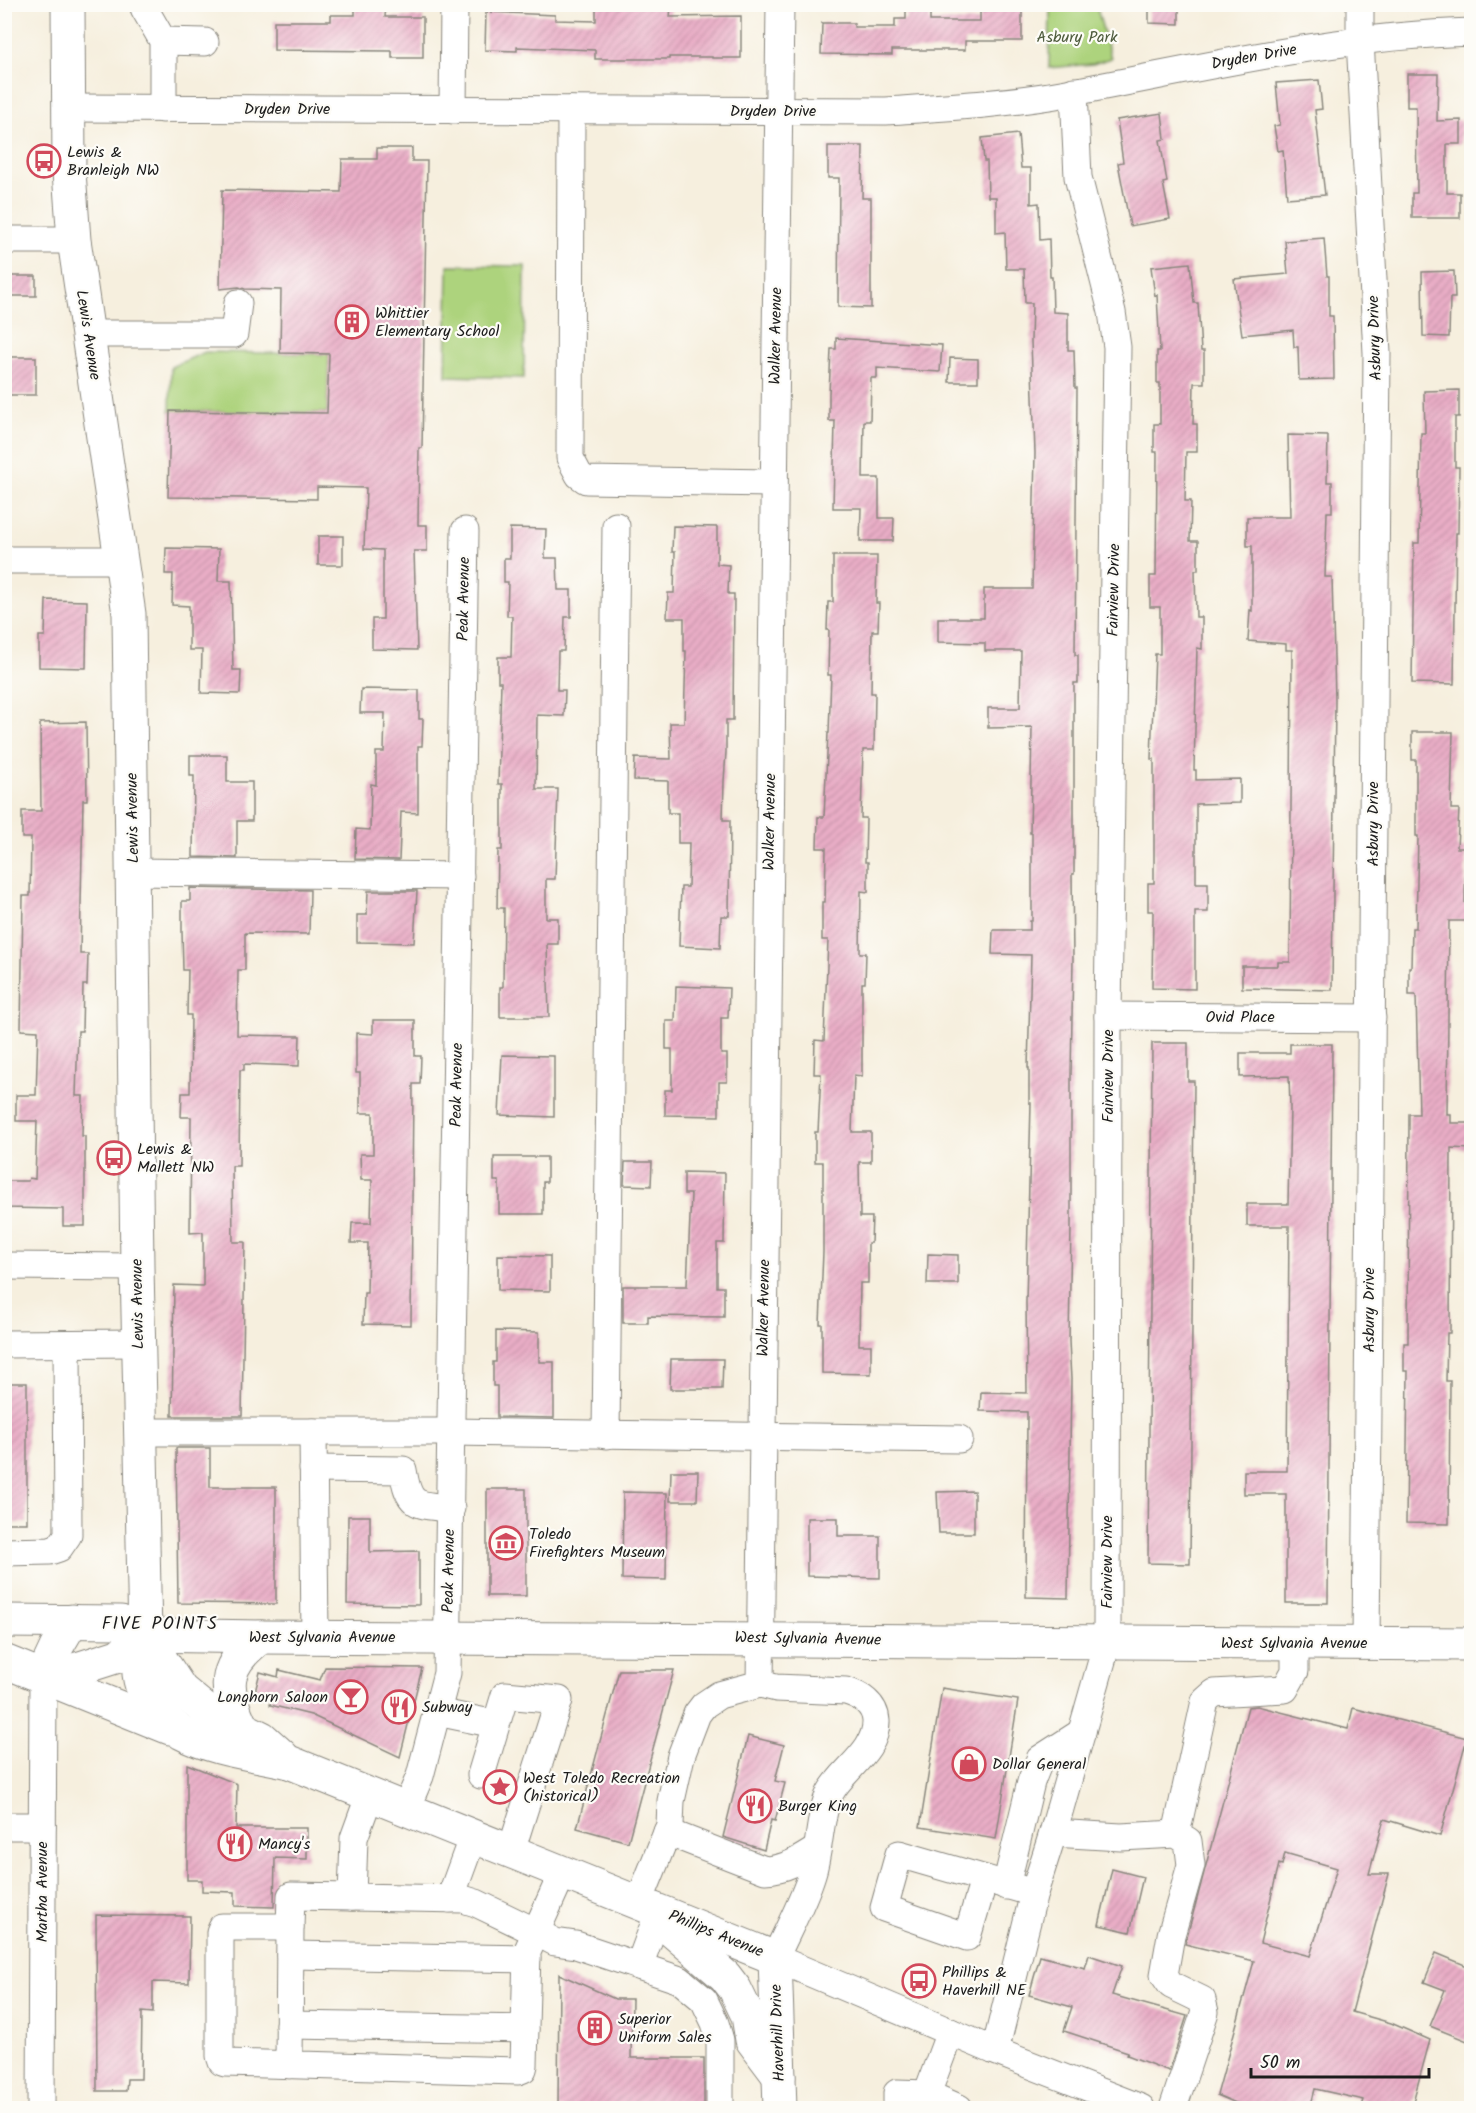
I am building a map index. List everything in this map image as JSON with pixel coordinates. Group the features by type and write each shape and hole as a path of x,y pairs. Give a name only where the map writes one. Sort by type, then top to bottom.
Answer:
{"main road":[{"name":"Lewis Avenue","path":"68,4 69,172 74,240 122,560 129,626 137,1266 145,1635"},
{"name":"West Sylvania Avenue","path":"4,1621 121,1622 145,1635 315,1638 1472,1644"},
{"path":"43,1676 72,1621"},
{"path":"43,1676 68,1672 118,1656 145,1635"},
{"name":"Phillips Avenue","path":"145,1635 181,1690 204,1709 262,1738 289,1762"},
{"name":"Phillips Avenue","path":"145,1635 138,1655 142,1690 156,1710 182,1732 216,1746 289,1762 563,1872 648,1910 776,1958"},
{"path":"241,1726 231,1704 228,1686 243,1650 261,1637"},
{"path":"4,1661 182,1732"},
{"path":"648,1910 724,1976 735,1989 748,2016 752,2040 779,2076"},
{"name":"Haverhill Drive","path":"776,1958 780,2109"}],"street":[{"path":"144,4 144,8 163,41 163,108"},
{"path":"453,110 454,4"},
{"name":"Walker Avenue","path":"760,1684 780,4"},
{"name":"Asbury Drive","path":"1360,4 1377,353 1366,1643"},
{"name":"Dryden Drive","path":"68,108 886,111 997,103 1074,92 1264,54 1360,40 1472,32"},
{"path":"163,41 205,42"},
{"name":"Fairview Drive","path":"995,2050 1034,1893 1107,1643 1108,1016 1117,347 1112,312 1078,177 1074,92"},
{"path":"571,110 570,458 574,468 586,480 774,483"},
{"path":"4,240 74,240"},
{"path":"88,334 234,334 238,303"},
{"path":"606,1435 616,526"},
{"name":"Peak Avenue","path":"406,1809 420,1776 447,1673 465,531"},
{"path":"4,561 122,560"},
{"path":"133,872 460,876"},
{"name":"Ovid Place","path":"1108,1016 1372,1018"},
{"path":"4,1266 137,1266"},
{"path":"4,1344 139,1343"},
{"path":"4,1552 50,1551 59,1548 68,1535 67,1344"},
{"path":"141,1431 452,1432 960,1439"},
{"path":"313,1432 315,1638"},
{"path":"418,1432 403,1470 408,1493 414,1501 423,1505 451,1508"},
{"path":"313,1469 403,1470"},
{"path":"1176,1834 1205,1701 1214,1694 1285,1689 1295,1671 1295,1643"},
{"name":"Martha Avenue","path":"41,2109 43,1676"},
{"path":"639,1966 648,1910 670,1825 671,1801 681,1756 697,1714 704,1705 719,1695 760,1684 776,1688 846,1690 866,1700 872,1709 876,1720 874,1734 868,1747 837,1781 829,1796 812,1874 776,1958"},
{"path":"481,1775 505,1695 559,1700 511,1851"},
{"path":"437,1712 495,1724"},
{"path":"1034,1893 995,1883 1040,1759 1082,1732"},
{"path":"352,1897 354,1838 370,1794"},
{"path":"4,1826 42,1826"},
{"path":"667,1832 765,1870 777,1870 792,1865 818,1849"},
{"path":"1053,1833 1121,1837 1176,1834 1188,1841 1191,1865 1164,1975 1171,1985 1202,2000 1205,2012 1173,2109"},
{"path":"450,1899 473,1836"},
{"path":"290,1927 222,1927 220,1932 220,2060 225,2063 518,2071 524,2066 527,1952 563,1872"},
{"path":"289,2065 291,1896 463,1899 476,1903 555,1942 576,1944 680,1980 704,2000 716,2023 720,2040 720,2109"},
{"path":"290,1955 527,1959"},
{"name":"Phillips Avenue","path":"776,1958 950,2032 1142,2109"},
{"path":"289,2025 525,2029"},
{"path":"927,2094 950,2032"},
{"path":"897,2109 897,2093 927,2094 959,2109"}],"green space":[{"name":"Asbury Park","path":"1050,5 1096,5 1111,58 1093,64 1049,68"},
{"path":"448,265 525,266 524,378 446,376"},
{"path":"205,352 329,354 327,413 170,411 171,367"}],"building":[{"path":"355,4 386,4 385,17 423,17 423,58 392,58 392,51 274,50 274,21 331,21 331,15 355,15"},
{"path":"1149,4 1179,4 1179,24 1149,23"},
{"path":"596,6 671,6 670,17 741,16 741,58 595,59 595,50 517,47 517,51 485,50 486,12 555,15 555,20 596,21"},
{"path":"906,9 930,10 930,21 980,21 980,9 1022,9 1022,41 965,41 965,50 892,50 892,55 821,54 822,23 854,23 854,27 895,27 895,19 906,19"},
{"path":"1407,74 1438,74 1437,121 1461,120 1461,144 1447,144 1447,193 1460,193 1460,218 1412,218 1412,193 1417,193 1416,107 1407,107"},
{"path":"1319,80 1322,109 1315,110 1325,195 1287,198 1283,150 1278,151 1274,126 1280,125 1276,83"},
{"path":"1162,113 1165,139 1160,140 1167,182 1163,183 1170,219 1130,226 1118,163 1123,162 1117,120"},
{"path":"1018,134 1021,168 1031,168 1031,204 1039,203 1040,240 1049,239 1053,312 1068,313 1068,350 1074,350 1075,388 1077,388 1075,655 1078,655 1078,683 1074,683 1068,1598 1026,1597 1027,1412 980,1411 981,1392 1027,1393 1026,1302 1031,1103 1029,1103 1028,1068 1031,955 992,954 993,930 1030,930 1030,921 1032,921 1032,833 1030,833 1032,727 988,728 988,708 1020,708 1021,651 985,651 985,643 938,642 938,618 984,618 984,589 1032,589 1035,453 1032,303 1025,303 1024,269 1006,269 1005,232 996,233 996,197 988,197 987,161 984,161 982,138"},
{"path":"828,146 863,146 862,198 871,198 871,308 838,307 839,178 828,178"},
{"name":"Whittier Elementary School","path":"377,148 412,148 412,161 427,161 422,448 419,448 418,525 427,525 427,551 414,551 417,650 372,649 372,619 383,619 383,550 364,549 366,488 317,487 317,499 168,497 170,411 327,413 329,354 280,353 281,290 239,287 220,289 222,190 341,192 342,159 377,159"},
{"path":"1324,238 1327,276 1329,276 1329,316 1333,316 1334,379 1299,380 1298,347 1294,347 1293,330 1242,335 1234,279 1288,274 1285,241"},
{"path":"1190,263 1194,303 1198,303 1201,351 1204,351 1204,383 1194,383 1193,424 1197,424 1197,452 1186,452 1185,501 1191,501 1190,541 1198,541 1198,570 1195,570 1196,617 1202,617 1202,649 1197,648 1194,770 1196,770 1196,780 1240,779 1240,803 1196,804 1196,883 1208,883 1208,912 1195,912 1195,989 1152,988 1153,911 1148,911 1148,883 1154,883 1154,759 1151,759 1155,654 1160,654 1160,607 1150,607 1150,576 1156,576 1157,452 1154,452 1154,424 1160,424 1160,383 1157,383 1157,351 1160,351 1157,295 1155,296 1151,267"},
{"path":"1454,271 1455,298 1450,298 1449,337 1423,336 1422,272"},
{"path":"4,276 36,276 36,296 4,296"},
{"path":"836,338 942,345 940,372 877,368 877,378 871,378 870,421 864,421 863,478 879,478 879,518 894,518 893,541 860,541 861,508 833,508 835,421 829,421 829,394 831,349 836,349"},
{"path":"4,357 36,357 36,395 4,395"},
{"path":"950,358 978,359 978,382 949,382"},
{"path":"1459,390 1459,417 1455,417 1455,467 1459,467 1454,684 1412,683 1414,543 1419,543 1421,433 1425,433 1424,391"},
{"path":"1288,435 1328,436 1327,482 1332,482 1332,512 1327,512 1325,577 1332,577 1335,700 1332,990 1242,988 1242,966 1278,966 1278,962 1290,962 1292,650 1286,650 1286,644 1248,641 1250,610 1252,611 1252,546 1247,546 1247,517 1290,517"},
{"path":"673,526 717,527 717,564 729,565 728,594 734,594 733,720 726,720 723,820 730,820 729,916 721,916 720,948 679,946 681,887 688,887 689,843 678,843 678,813 668,813 668,781 634,780 635,758 671,759 670,723 684,723 686,651 684,651 684,618 667,618 668,593 674,593"},
{"path":"510,528 546,529 545,558 557,558 558,590 571,590 571,617 565,617 564,651 558,651 557,690 565,690 564,716 537,715 536,789 558,789 555,879 546,879 546,918 558,918 558,944 547,944 549,1017 500,1017 500,987 503,987 504,908 497,908 498,850 502,850 502,784 498,784 501,682 498,682 498,657 511,657 512,616 507,616 508,582 504,582 504,558 510,558"},
{"path":"318,536 343,536 343,565 318,565"},
{"path":"166,548 219,549 218,581 231,581 233,670 241,670 240,694 201,693 202,650 189,650 189,606 172,605 173,574 165,574"},
{"path":"833,556 877,556 878,631 872,631 871,693 875,693 874,750 863,750 861,818 866,818 865,862 868,862 868,892 861,891 860,953 866,953 865,983 862,983 862,1076 854,1075 852,1132 871,1132 871,1162 859,1162 860,1217 872,1217 871,1243 868,1243 868,1283 860,1283 859,1345 871,1345 871,1374 822,1373 822,1324 820,1324 823,1162 815,1162 815,1132 818,1132 821,1074 814,1074 815,1040 824,1041 828,940 822,940 826,848 817,848 818,817 824,817 829,733 831,675 828,675 829,630 827,630 828,602 833,602"},
{"path":"46,600 87,601 86,668 39,667 39,636 45,636"},
{"path":"361,689 419,690 419,719 423,719 422,746 418,746 418,813 401,812 399,860 355,859 356,829 370,830 371,784 376,785 376,752 384,752 385,713 360,713"},
{"path":"86,722 87,800 83,800 80,954 88,954 87,985 83,985 82,1031 78,1031 76,1096 83,1096 85,1226 63,1226 63,1209 4,1208 4,1181 35,1179 37,1121 16,1121 16,1095 36,1095 38,1031 21,1030 23,896 30,896 31,838 22,838 22,811 41,811 40,723"},
{"path":"1412,732 1453,732 1451,809 1459,809 1457,848 1466,848 1465,903 1472,903 1472,921 1449,921 1447,1114 1451,1114 1451,1123 1472,1123 1472,1149 1451,1148 1450,1333 1447,1333 1446,1381 1450,1381 1449,1524 1406,1523 1408,1371 1404,1371 1404,1343 1408,1343 1409,1114 1419,1114 1416,995 1409,995 1412,928 1416,928 1418,836 1416,836 1416,760 1412,760"},
{"path":"190,755 227,755 227,782 252,782 252,821 237,821 237,858 193,857 194,776 190,776"},
{"path":"190,888 310,890 309,934 245,933 245,970 238,970 237,1035 300,1036 299,1066 244,1064 244,1070 240,1070 239,1166 232,1166 233,1242 245,1242 242,1416 172,1416 174,1285 203,1286 203,1232 190,1233 191,1117 181,1117 182,1093 190,1093 191,1015 187,1015 188,970 183,970 182,901 190,901"},
{"path":"368,891 417,891 414,943 357,942 357,915 367,915"},
{"path":"676,986 729,988 728,1018 721,1018 721,1054 727,1054 727,1082 719,1082 719,1116 665,1115 665,1090 672,1090 672,1049 666,1049 666,1021 675,1021"},
{"path":"373,1020 415,1020 415,1056 421,1056 420,1084 413,1084 411,1325 363,1324 364,1293 367,1293 368,1243 351,1243 352,1223 371,1223 372,1180 361,1180 360,1154 373,1154 373,1113 360,1113 360,1073 356,1073 356,1033 373,1034"},
{"path":"1152,1043 1188,1043 1188,1081 1194,1081 1190,1564 1148,1563"},
{"path":"1290,1044 1332,1044 1328,1603 1286,1603 1286,1494 1244,1494 1244,1471 1287,1471 1289,1226 1247,1226 1247,1204 1288,1204 1290,1107 1289,1076 1240,1077 1240,1053 1290,1053"},
{"path":"502,1055 554,1056 554,1117 499,1115"},
{"path":"494,1157 547,1157 547,1182 543,1182 543,1214 499,1214 499,1181 494,1181"},
{"path":"625,1162 652,1162 651,1186 624,1185"},
{"path":"684,1172 725,1173 724,1243 717,1243 717,1287 724,1287 724,1317 648,1316 648,1323 623,1323 623,1286 687,1286 691,1194 684,1194"},
{"path":"928,1254 958,1255 958,1284 927,1284"},
{"path":"498,1255 550,1256 550,1291 498,1290"},
{"path":"496,1331 539,1332 539,1362 554,1362 554,1418 497,1417 497,1386 493,1386"},
{"path":"671,1359 723,1359 722,1389 670,1389"},
{"path":"4,1383 27,1383 27,1523 4,1523"},
{"path":"176,1448 210,1448 210,1487 276,1487 276,1604 178,1603"},
{"path":"671,1471 698,1471 697,1501 670,1501"},
{"name":"Toledo Firefighters Museum","path":"487,1489 526,1489 526,1596 487,1596"},
{"path":"974,1491 974,1533 939,1533 937,1492"},
{"path":"623,1492 667,1493 666,1580 622,1579"},
{"path":"348,1516 370,1516 370,1552 419,1551 419,1605 347,1604"},
{"path":"807,1518 838,1518 838,1536 880,1536 880,1578 807,1576"},
{"path":"325,1667 422,1668 400,1757 311,1715 270,1705 272,1696 255,1692 260,1672 278,1677 279,1670 320,1680"},
{"path":"619,1670 674,1670 628,1842 577,1828"},
{"name":"Dollar General","path":"942,1688 1018,1700 996,1839 920,1827"},
{"path":"1257,1706 1348,1729 1353,1708 1467,1738 1440,1836 1384,1819 1369,1874 1389,1874 1352,2012 1391,2023 1430,2040 1411,2109 1361,2109 1364,2100 1315,2089 1310,2109 1250,2109 1217,2095 1254,1961 1185,1944 1248,1707","holes":["1285,1853 1337,1868 1310,1956 1260,1943 1279,1864 1282,1865"]},
{"name":"Burger King","path":"748,1736 784,1745 775,1781 785,1783 775,1821 771,1820 764,1850 723,1837"},
{"path":"187,1764 237,1784 236,1828 307,1828 307,1859 275,1858 274,1907 235,1906 235,1892 202,1891 202,1880 187,1880"},
{"path":"1112,1869 1143,1877 1130,1932 1099,1925"},
{"path":"96,1915 190,1916 189,1983 153,1982 153,2013 142,2012 141,2079 127,2079 126,2091 97,2091"},
{"path":"1436,1953 1472,1968 1472,2043 1430,2026 1445,1990 1424,1982"},
{"path":"1089,1955 1122,1966 1112,1995 1187,2016 1169,2071 1127,2055 1128,2052 1064,2031 1072,2007 1029,1995 1040,1956 1085,1968"},
{"name":"Superior Uniform Sales","path":"559,1974 615,1999 632,1999 631,2058 704,2058 704,2109 558,2109"}],"place":[{"name":"Lewis & Branleigh NW","path":"44,161"},
{"name":"Whittier Elementary School","path":"352,322"},
{"name":"Lewis & Mallett NW","path":"114,1158"},
{"name":"Toledo Firefighters Museum","path":"506,1543"},
{"name":"Longhorn Saloon","path":"351,1697"},
{"name":"Subway","path":"399,1707"},
{"name":"Dollar General","path":"969,1764"},
{"name":"West Toledo Recreation (historical)","path":"500,1787"},
{"name":"Burger King","path":"755,1806"},
{"name":"Mancy's","path":"235,1844"},
{"name":"Phillips & Haverhill NE","path":"919,1981"},
{"name":"Superior Uniform Sales","path":"595,2028"}],"district":[{"name":"FIVE POINTS","path":"160,1624"}]}
